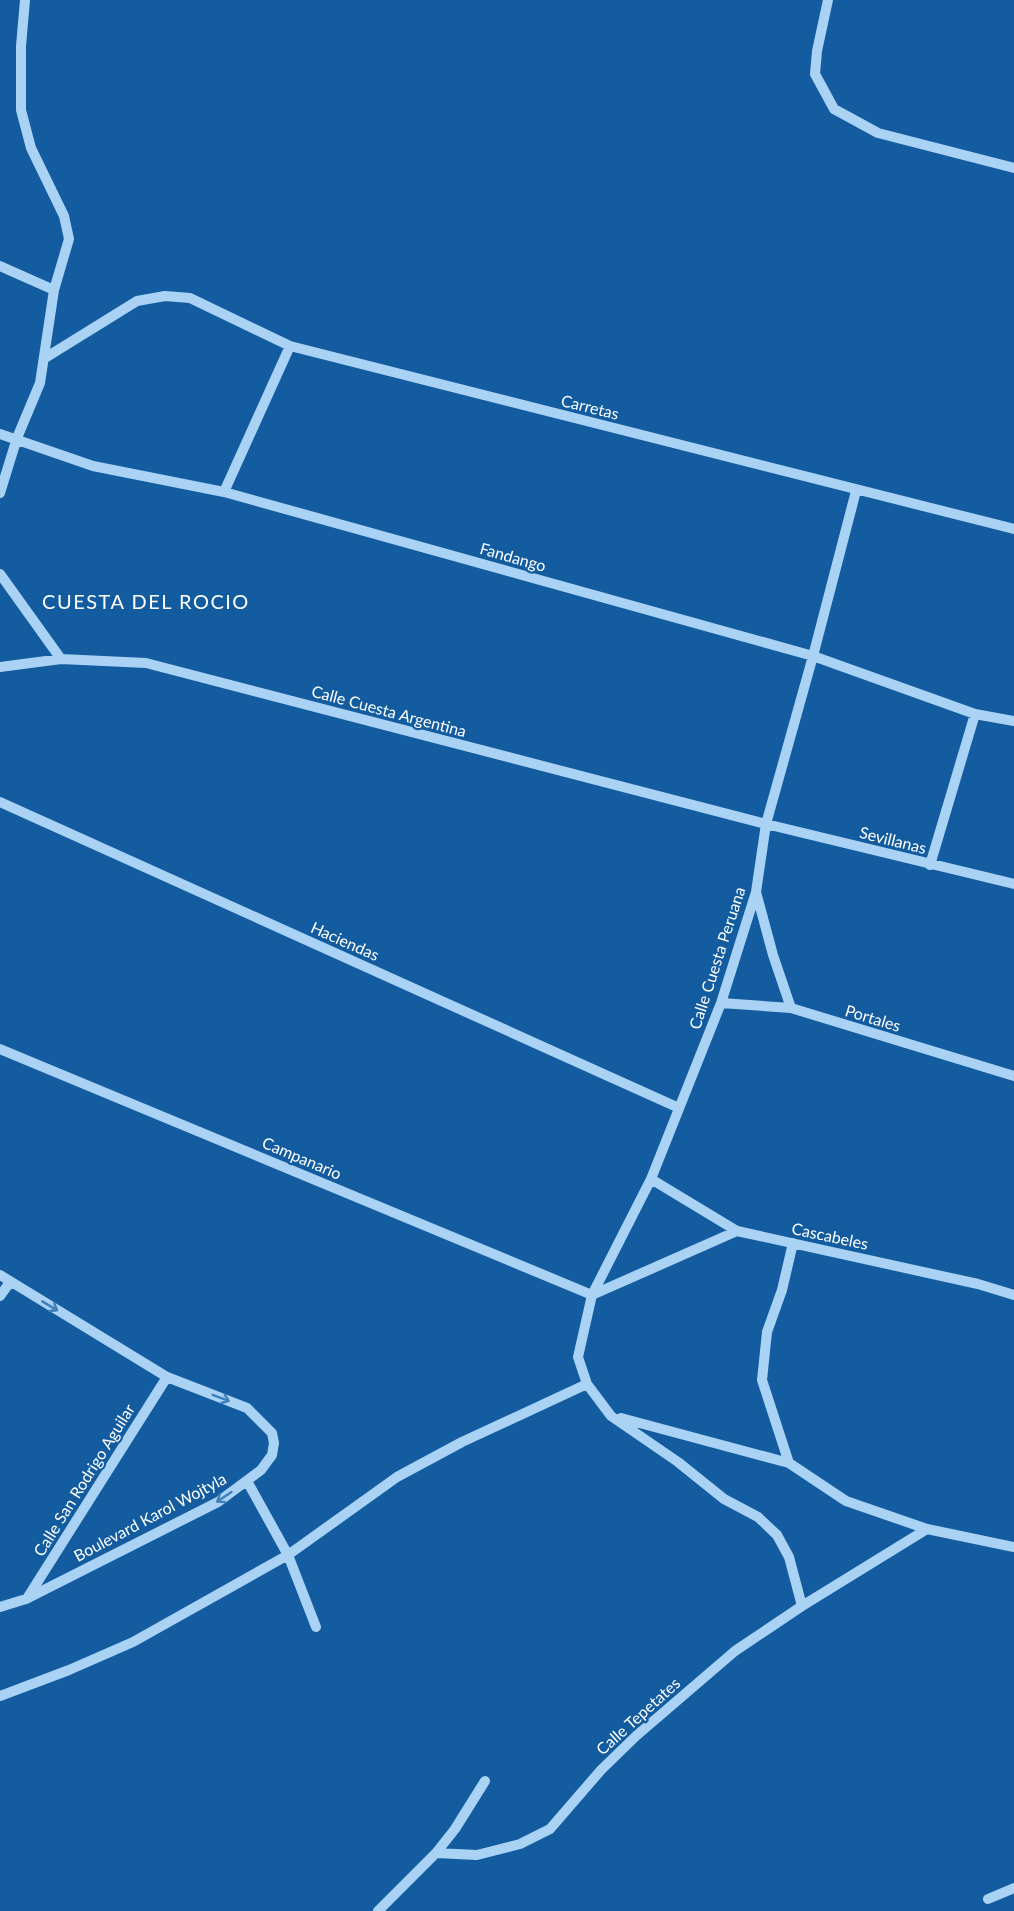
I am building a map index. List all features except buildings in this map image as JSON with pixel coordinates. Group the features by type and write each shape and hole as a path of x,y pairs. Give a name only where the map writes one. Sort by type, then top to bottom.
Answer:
{"street":[{"path":"0,493 17,438 40,383 54,290 69,239 64,216 31,148 21,110 20,57 24,0"},
{"path":"828,0 817,51 815,74 834,109 878,133 1014,168"},
{"path":"0,266 54,290"},
{"name":"Carretas","path":"45,358 137,301 165,296 190,298 290,346 856,491 1014,529"},
{"path":"224,492 290,346"},
{"name":"Fandango","path":"0,434 93,466 224,492 813,656 975,714 1014,721"},
{"name":"Calle Cuesta Peruana","path":"802,1606 789,1557 777,1535 758,1517 724,1499 678,1462 611,1416 587,1384 578,1357 592,1295 651,1179 721,1003 756,892 766,824 856,491"},
{"path":"0,574 61,659"},
{"name":"Calle Cuesta Argentina","path":"0,667 61,659 146,663 766,824"},
{"path":"930,864 975,714"},
{"name":"Haciendas","path":"0,802 678,1108"},
{"name":"Sevillanas","path":"766,824 1014,884"},
{"path":"756,892 773,955 791,1008"},
{"name":"Portales","path":"721,1003 791,1008 1014,1076"},
{"name":"Campanario","path":"0,1049 592,1295"},
{"name":"Cascabeles","path":"651,1179 737,1231 1014,1294"},
{"path":"592,1295 737,1231"},
{"path":"789,1463 762,1380 767,1332 782,1290 793,1243"},
{"path":"0,1275 167,1377"},
{"path":"0,1296 10,1282"},
{"name":"Boulevard Karol Wojtyla","path":"0,1607 27,1599 218,1502 261,1470 272,1455 274,1443 272,1433 247,1408 167,1377"},
{"name":"Calle San Rodrigo Aguilar","path":"27,1599 167,1377"},
{"path":"0,1696 69,1670 133,1642 288,1555 397,1477 462,1442 587,1384"},
{"path":"611,1416 789,1463 846,1501 927,1529 1014,1547"},
{"path":"247,1481 288,1555 316,1627"},
{"name":"Calle Tepetates","path":"436,1853 477,1855 520,1844 550,1829 601,1770 636,1736 735,1651 802,1606 927,1529"},
{"path":"378,1911 436,1853 455,1829 484,1781"},
{"path":"988,1899 1014,1888"}],"district":[{"name":"CUESTA DEL ROCIO","path":"146,602"}]}
